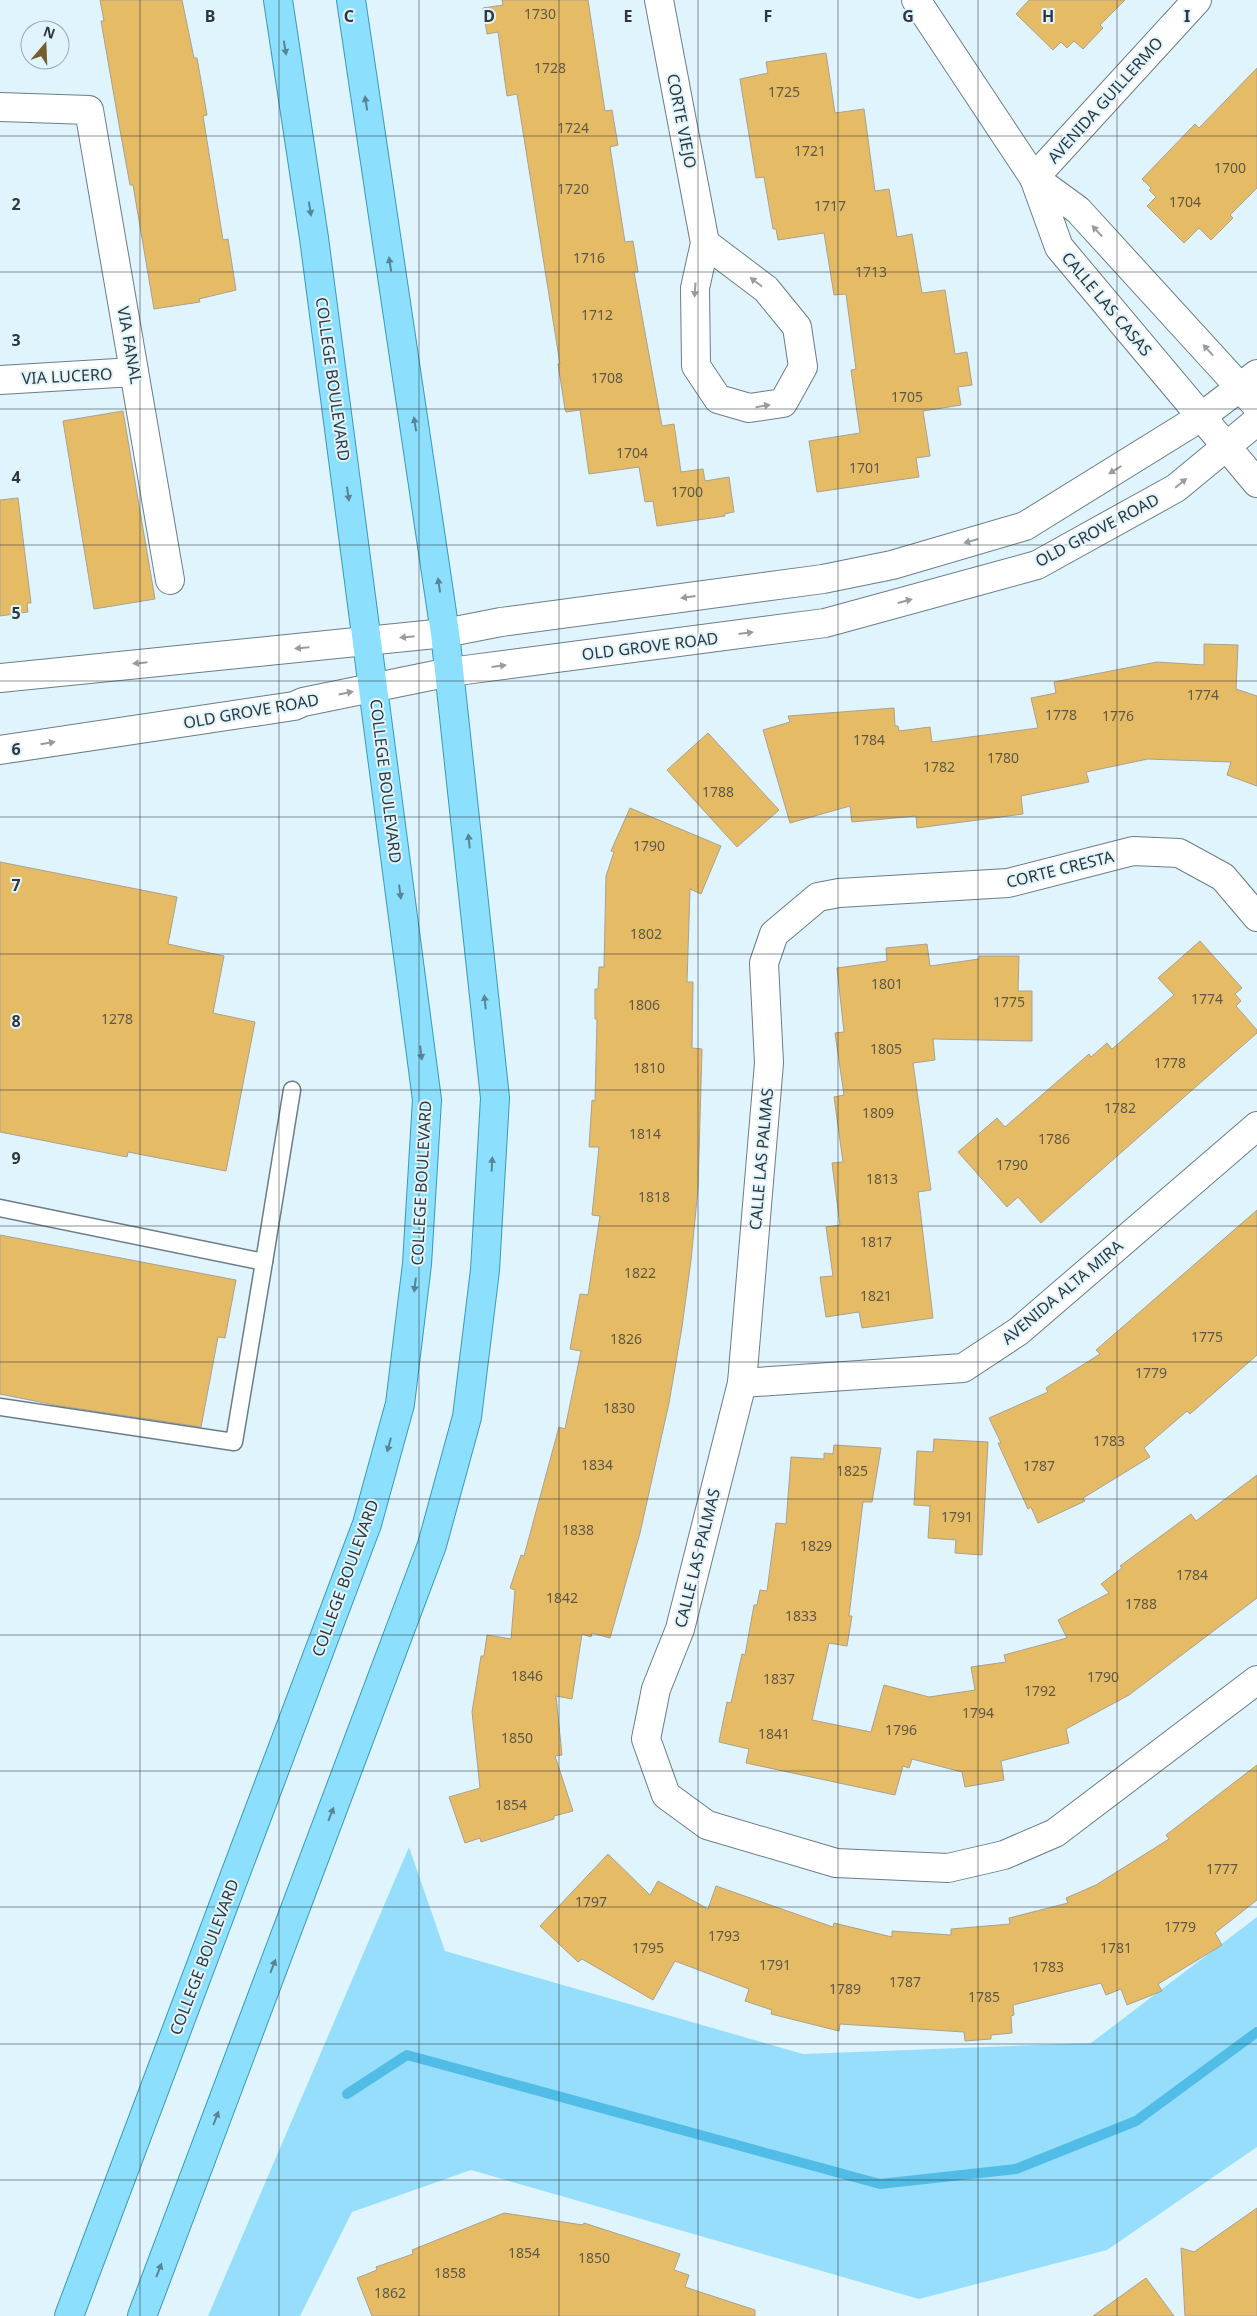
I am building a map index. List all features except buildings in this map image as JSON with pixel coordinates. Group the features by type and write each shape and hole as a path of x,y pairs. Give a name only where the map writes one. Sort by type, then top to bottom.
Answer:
{"main road":[{"name":"COLLEGE BOULEVARD","path":"69,2316 367,1524 400,1404 417,1264 427,1100 314,238 278,0"},
{"path":"142,2316 432,1545 467,1417 485,1270 495,1098 450,672 350,0"}],"street":[{"name":"CORTE VIEJO","path":"659,0 705,243 695,288 696,366 718,399 749,408 783,403 803,367 797,327 766,289 705,243"},
{"name":"CALLE LAS CASAS","path":"916,0 1034,178 1059,247 1257,483"},
{"name":"AVENIDA GUILLERMO","path":"1034,178 1197,0"},
{"name":"VIA FANAL","path":"0,107 89,110 170,580"},
{"name":"CALLE LAS CASAS","path":"1034,178 1078,210 1252,389"},
{"name":"VIA LUCERO","path":"0,380 134,372"},
{"path":"0,678 445,633 501,622 823,578 892,565 1025,526 1201,417 1252,389"},
{"name":"OLD GROVE ROAD","path":"0,750 294,706 303,702 450,672 825,623 1037,564 1176,488 1257,422"},
{"name":"CORTE CRESTA","path":"839,893 1008,883 1133,851 1180,853 1223,877 1257,917"},
{"name":"CALLE LAS PALMAS","path":"839,893 818,897 774,934 764,963 769,1063 742,1383 680,1629 656,1689 646,1739 666,1795 707,1825 836,1863 948,1868 1004,1855 1055,1833 1257,1680"},
{"name":"AVENIDA ALTA MIRA","path":"742,1383 963,1368 1019,1332 1257,1126"}],"lane":[{"path":"0,1407 234,1442 292,1090"},
{"path":"0,1208 264,1262"}],"shaded area":[{"path":"409,1847 445,1951 803,2054 1091,2043 1257,1917 1257,2147 1107,2250 919,2299 471,2170 352,2212 300,2316 208,2316"}],"waterway":[{"path":"347,2094 407,2055 880,2184 1016,2169 1136,2121 1257,2032"}]}
